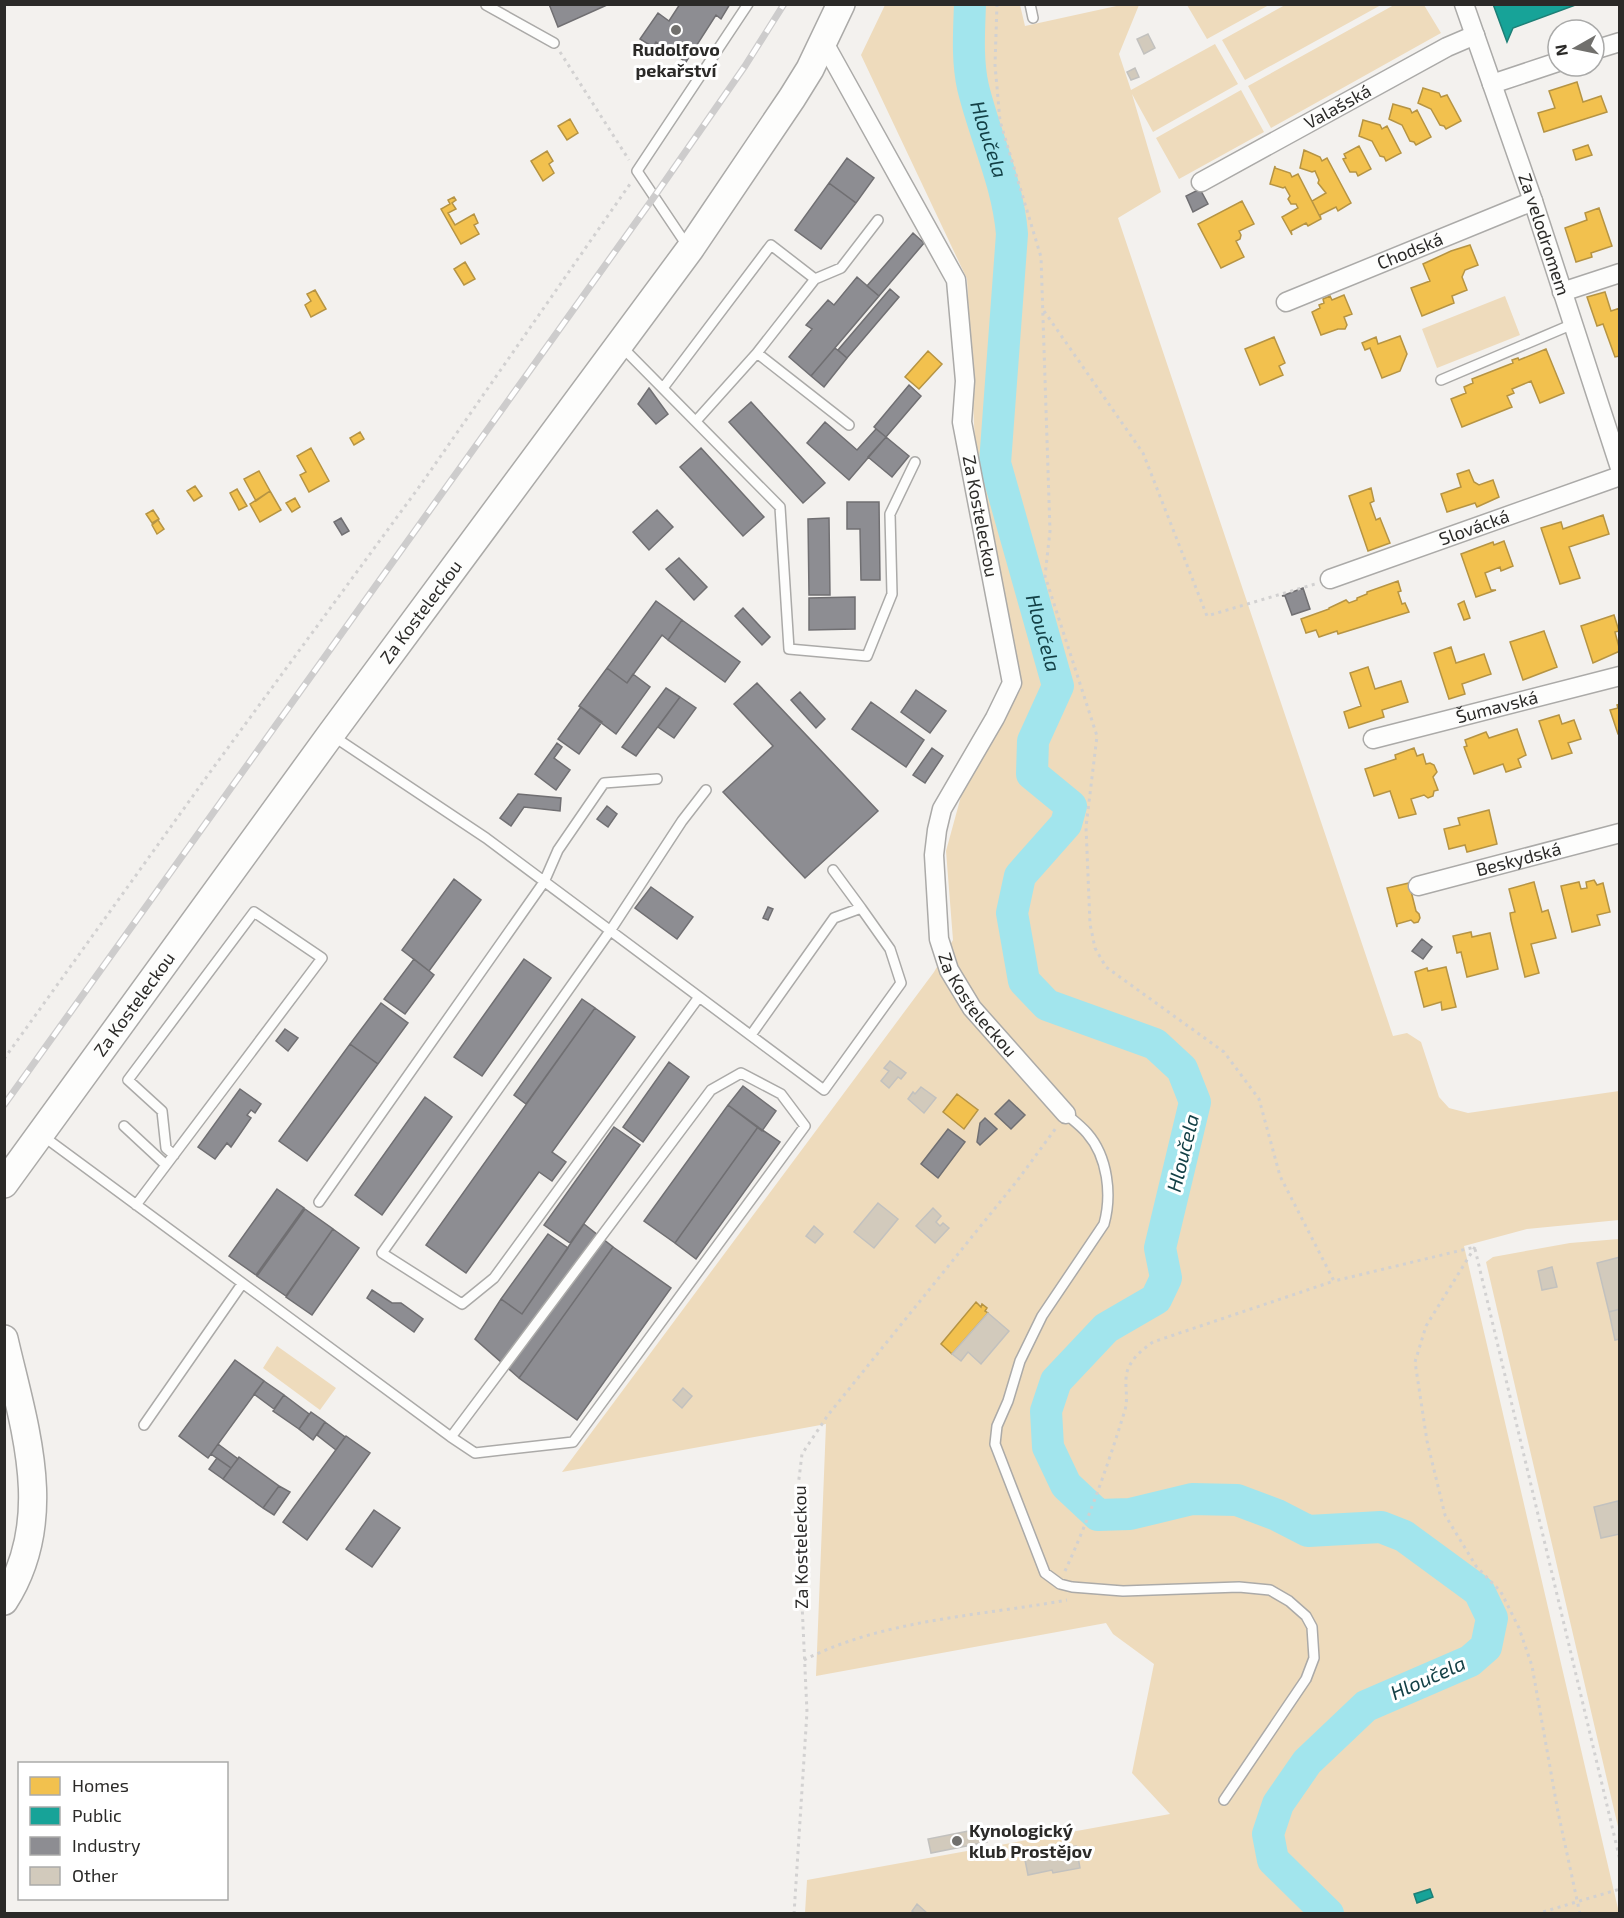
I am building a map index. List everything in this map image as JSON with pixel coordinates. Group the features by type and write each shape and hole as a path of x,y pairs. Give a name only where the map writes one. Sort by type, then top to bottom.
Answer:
{"street":[{"name":"Za Kosteleckou","path":"7,1180 331,734 690,249 792,98 841,4"},
{"name":"Za velodromem","path":"1464,4 1533,201 1620,468"},
{"name":"Valašská","path":"1201,182 1448,46 1475,35"},
{"name":"Za Kosteleckou","path":"823,41 956,280 965,381 962,422 1012,683 995,718 942,809 934,855 939,939 949,970 972,1008 1066,1114"},
{"path":"1492,84 1546,66"},
{"name":"Chodská","path":"1286,302 1533,201"},
{"path":"1562,292 1620,273"},
{"name":"Slovácká","path":"1330,579 1620,476"},
{"name":"Šumavská","path":"1373,739 1620,676"},
{"name":"Beskydská","path":"1418,886 1620,833"},
{"path":"4,1339 28,1446 34,1505 30,1541 25,1559 19,1576 4,1601"}],"lane":[{"path":"488,4 486,5 554,43"},
{"path":"690,249 637,171 748,4"},
{"path":"1030,4 1033,18"},
{"path":"696,421 757,353 815,279 841,268 878,220"},
{"path":"663,388 771,245 815,279"},
{"path":"1441,380 1573,324"},
{"path":"620,344 780,507 789,649 867,656 892,594 890,514 915,462"},
{"path":"757,353 849,426"},
{"path":"331,734 486,838 824,1090 901,983 890,949 833,870"},
{"path":"319,1202 544,882 558,850 604,783 657,779"},
{"path":"699,997 494,1278 470,1298 462,1304 382,1253 610,931 682,821 706,790"},
{"path":"751,1035 834,918 861,908"},
{"path":"136,1205 174,1155 322,958 254,912 128,1080 162,1110 166,1148 174,1155"},
{"path":"41,1134 242,1284 451,1437 475,1453 573,1442 805,1126 781,1094 741,1072 711,1090 451,1437"},
{"path":"1066,1114 1089,1134 1102,1161 1108,1185 1104,1224 1042,1316 1020,1361 1008,1401 997,1426 995,1444 1045,1573 1060,1584 1096,1588 1171,1590 1239,1587 1270,1590 1281,1595 1306,1616 1312,1627 1315,1644 1314,1658 1306,1679 1224,1800"},
{"path":"124,1126 166,1165"},
{"path":"144,1425 242,1284"}],"path":[{"path":"997,4 995,65 1000,121 1041,257 1050,531 1045,576 1097,736 1086,827 1090,924 1095,948 1106,967 1224,1052 1259,1099 1280,1176 1334,1281"},
{"path":"4,1059 422,483 637,171 554,43"},
{"path":"1042,310 1143,453 1207,616 1330,579"},
{"name":"Za Kosteleckou","path":"794,1914 807,1712 797,1495 802,1454 828,1415 1017,1181 1066,1114"},
{"path":"1060,1584 1085,1528 1126,1406 1127,1371 1143,1348 1153,1342 1334,1281 1475,1247"},
{"path":"1475,1247 1620,1860"},
{"path":"1475,1247 1455,1283 1426,1326 1415,1362 1427,1442 1445,1515 1476,1566 1502,1592 1520,1628 1532,1666 1558,1812 1580,1914"},
{"path":"804,1660 829,1647 863,1635 1072,1599 1096,1588"},
{"path":"1536,1914 1620,1889"}],"shaded area":[{"path":"885,5 1020,5 1025,26 1121,5 1139,5 1119,54 1131,90 1215,44 1238,84 1153,132 1132,94 1161,192 1118,218 1393,1036 1407,1033 1421,1042 1439,1097 1449,1108 1468,1113 1619,1091 1619,1220 1527,1229 1464,1246 1619,1913 805,1913 807,1880 1170,1814 1132,1773 1154,1664 1113,1634 1106,1623 816,1676 826,1424 562,1472 934,972 953,940 946,851 969,767 1021,689 976,464 967,279 861,55"},
{"path":"1187,5 1269,5 1207,39"},
{"path":"1285,5 1381,5 1245,80 1222,40"},
{"path":"1394,5 1424,5 1441,33 1271,128 1248,86"},
{"path":"1241,90 1264,132 1179,179 1156,138"},
{"path":"1505,296 1520,335 1437,368 1422,329"},
{"path":"1619,1239 1619,1831 1486,1262 1493,1257 1570,1243"},
{"path":"277,1346 336,1388 320,1410 263,1368"}],"building: Homes":[{"path":"1577,82 1583,102 1601,96 1607,112 1544,132 1538,113 1555,108 1549,91"},
{"path":"1423,88 1439,93 1441,97 1447,95 1461,121 1446,129 1440,125 1431,109 1418,103"},
{"path":"1393,104 1410,109 1412,113 1417,110 1431,137 1416,145 1410,141 1402,125 1389,119"},
{"path":"570,119 578,133 567,140 558,126"},
{"path":"1363,120 1380,125 1382,129 1387,126 1401,153 1386,161 1380,156 1372,141 1359,136"},
{"path":"1588,145 1592,155 1576,160 1573,150"},
{"path":"1359,146 1371,169 1358,176 1356,172 1350,172 1343,159 1346,158 1344,154"},
{"path":"1304,150 1320,157 1322,161 1327,158 1351,203 1338,211 1336,207 1320,215 1321,219 1312,201 1326,193 1318,183 1315,171 1300,168"},
{"path":"547,151 553,161 549,164 554,173 543,181 531,161"},
{"path":"1275,166 1275,168 1290,173 1292,177 1298,174 1321,219 1308,226 1306,223 1291,231 1292,235 1282,217 1298,208 1296,204 1291,204 1285,187 1270,184"},
{"path":"454,197 456,200 452,203 456,209 448,213 455,225 474,214 478,223 474,225 479,234 461,244 441,209 450,204 448,200"},
{"path":"1242,201 1254,224 1239,231 1240,239 1236,241 1244,257 1221,268 1198,224"},
{"path":"1599,208 1612,246 1591,253 1592,257 1576,262 1565,228 1587,220 1585,213"},
{"path":"1470,245 1478,265 1465,270 1462,277 1467,290 1452,296 1454,303 1422,316 1411,288 1430,281 1423,264"},
{"path":"465,262 475,279 464,285 454,269"},
{"path":"315,290 326,309 311,317 305,305 311,301 307,294"},
{"path":"1605,292 1611,311 1620,308 1620,356 1615,357 1603,324 1597,326 1587,297"},
{"path":"1344,295 1352,314 1344,317 1347,325 1345,329 1321,335 1312,312 1320,308 1319,305 1324,303 1323,299 1330,296 1332,300"},
{"path":"1400,336 1407,354 1400,371 1382,378 1370,348 1365,350 1362,343 1376,337 1378,344"},
{"path":"1274,337 1285,363 1279,366 1283,375 1260,385 1245,349"},
{"path":"1546,349 1564,393 1540,403 1531,381 1512,389 1514,393 1507,396 1512,407 1462,427 1451,399 1466,393 1464,387 1473,383 1472,379 1513,363 1512,360 1518,358 1519,360"},
{"path":"928,351 942,364 919,389 905,377"},
{"path":"360,432 364,439 354,445 350,438"},
{"path":"311,448 329,481 309,492 300,475 306,472 297,456"},
{"path":"1469,470 1474,482 1479,485 1493,480 1499,497 1477,507 1475,503 1447,512 1441,494 1461,487 1457,474"},
{"path":"259,471 270,491 256,501 244,479"},
{"path":"195,486 202,496 194,501 187,491"},
{"path":"1371,488 1374,501 1370,503 1376,520 1380,518 1390,543 1368,551 1349,496"},
{"path":"237,489 247,506 239,510 230,493"},
{"path":"270,491 281,510 260,522 250,504"},
{"path":"295,498 300,507 292,512 286,503"},
{"path":"153,510 159,519 152,523 146,514"},
{"path":"1603,515 1609,534 1569,547 1580,578 1560,584 1541,528 1561,522 1563,529"},
{"path":"158,520 164,529 157,534 152,525"},
{"path":"1504,541 1513,566 1501,571 1500,567 1485,573 1491,590 1496,590 1476,597 1461,554 1493,542 1494,545"},
{"path":"1398,581 1401,591 1398,592 1402,604 1405,603 1409,612 1338,634 1337,631 1319,637 1316,630 1306,633 1301,619 1346,600 1349,603 1357,600 1367,592"},
{"path":"1464,601 1470,618 1464,620 1458,604"},
{"path":"1614,615 1619,631 1615,632 1620,651 1593,663 1581,626"},
{"path":"1544,631 1557,667 1523,680 1510,642"},
{"path":"1451,647 1456,663 1484,654 1491,674 1462,684 1465,694 1449,699 1434,653"},
{"path":"1368,667 1375,689 1401,681 1408,702 1382,710 1384,717 1349,728 1344,712 1361,706 1350,673"},
{"path":"1620,704 1620,734 1618,734 1610,710 1618,708 1617,705"},
{"path":"1559,715 1562,724 1574,720 1581,739 1568,743 1572,753 1552,759 1539,721"},
{"path":"1517,729 1526,755 1518,759 1521,767 1506,772 1503,764 1474,774 1464,747 1467,746 1465,740 1486,732 1489,738"},
{"path":"1414,748 1417,756 1423,754 1426,764 1434,765 1437,772 1433,777 1438,790 1428,798 1424,795 1411,799 1416,814 1399,818 1390,791 1374,796 1365,769 1396,759 1395,755"},
{"path":"1489,810 1497,844 1467,852 1465,845 1449,849 1444,829 1460,825 1458,818"},
{"path":"1594,880 1597,885 1603,883 1610,912 1597,915 1600,925 1572,932 1561,886 1579,882 1581,889 1587,888 1586,882"},
{"path":"1534,882 1542,912 1548,910 1556,938 1531,944 1539,973 1525,977 1511,920 1510,913 1515,912 1509,889"},
{"path":"1409,883 1420,918 1418,922 1414,923 1411,920 1397,924 1397,927 1387,888"},
{"path":"1471,932 1472,937 1490,933 1498,969 1467,977 1461,952 1457,953 1453,936"},
{"path":"1446,967 1456,1007 1442,1010 1441,1002 1424,1007 1415,972 1427,968 1428,971"},
{"path":"957,1094 978,1110 964,1129 943,1112"},
{"path":"976,1302 981,1307 982,1304 987,1308 985,1311 988,1313 952,1354 941,1344"}],"building: Public":[{"path":"1493,4 1578,4 1513,28 1507,42"},
{"path":"1430,1889 1433,1897 1417,1903 1414,1894"}],"building: Industry":[{"path":"549,4 607,4 607,5 558,27"},
{"name":"Rudolfovo pekařství","path":"680,4 730,4 721,19 716,15 686,62 656,42 653,47 640,39 658,13 669,21"},
{"path":"847,158 874,178 856,203 829,183"},
{"path":"829,183 856,203 821,249 795,230"},
{"path":"1200,189 1208,204 1193,212 1186,196"},
{"path":"913,233 924,243 879,296 867,286"},
{"path":"857,277 879,296 811,376 789,357 812,329 806,325 828,300 834,305"},
{"path":"890,289 899,297 847,358 838,350"},
{"path":"835,348 847,358 824,387 811,376"},
{"path":"909,385 921,396 886,437 874,427"},
{"path":"649,388 668,414 656,424 638,404"},
{"path":"751,402 825,483 803,503 729,422"},
{"path":"825,422 857,450 876,429 886,437 849,480 807,443"},
{"path":"886,437 909,456 892,477 868,457"},
{"path":"701,448 764,517 743,536 680,467"},
{"path":"847,502 879,502 880,580 861,580 860,529 847,529"},
{"path":"657,510 673,527 649,550 633,532"},
{"path":"341,518 349,531 342,535 334,522"},
{"path":"829,518 830,595 809,595 808,519"},
{"path":"679,558 707,587 694,600 666,569"},
{"path":"1303,588 1310,609 1292,615 1285,596 1282,596"},
{"path":"855,597 855,629 809,630 809,598"},
{"path":"656,601 682,620 668,640 662,635 627,683 607,668"},
{"path":"743,608 770,637 762,645 735,616"},
{"path":"682,620 740,662 725,682 668,640"},
{"path":"607,668 627,683 633,674 650,687 616,734 579,706"},
{"path":"757,683 878,811 805,878 723,792 773,746 734,704"},
{"path":"666,688 680,697 636,756 622,747"},
{"path":"916,690 946,711 930,733 901,712"},
{"path":"800,692 825,719 816,728 791,700"},
{"path":"680,697 696,708 674,738 658,727"},
{"path":"871,702 924,740 906,767 852,729"},
{"path":"581,707 602,722 579,754 558,739"},
{"path":"557,743 562,747 554,758 570,770 556,790 535,774"},
{"path":"932,748 943,756 925,783 913,775"},
{"path":"518,794 561,798 560,811 524,807 511,826 500,818"},
{"path":"607,806 617,814 608,827 597,819"},
{"path":"454,879 481,900 429,971 402,950"},
{"path":"651,887 693,917 677,939 635,908"},
{"path":"768,907 773,909 768,920 763,918"},
{"path":"1422,939 1432,947 1423,959 1412,951"},
{"path":"414,959 434,975 405,1014 384,999"},
{"path":"524,959 551,978 482,1076 454,1057"},
{"path":"582,999 595,1008 526,1104 514,1095"},
{"path":"381,1003 408,1023 378,1064 350,1044"},
{"path":"595,1008 635,1037 552,1152 566,1162 552,1181 539,1172 466,1273 426,1245"},
{"path":"285,1029 298,1038 288,1051 276,1041"},
{"path":"350,1044 378,1064 307,1161 279,1141"},
{"path":"669,1062 689,1077 643,1142 623,1127"},
{"path":"743,1086 776,1111 762,1131 728,1105"},
{"path":"240,1089 261,1104 255,1113 251,1110 247,1115 251,1118 231,1147 227,1143 215,1159 198,1147"},
{"path":"425,1097 452,1117 382,1215 355,1195"},
{"path":"1009,1100 1025,1115 1011,1129 995,1114"},
{"path":"728,1105 758,1127 675,1243 644,1221"},
{"path":"985,1118 997,1129 980,1145 977,1142 980,1123"},
{"path":"614,1127 640,1145 570,1243 544,1225"},
{"path":"758,1127 780,1142 696,1259 675,1243"},
{"path":"948,1129 965,1142 938,1178 921,1164"},
{"path":"277,1189 304,1208 256,1275 229,1256"},
{"path":"305,1209 333,1229 286,1296 257,1276"},
{"path":"584,1224 613,1247 519,1378 475,1339 501,1299 522,1314"},
{"path":"333,1229 359,1248 312,1315 286,1297"},
{"path":"548,1234 568,1248 522,1314 501,1299"},
{"path":"613,1247 671,1288 577,1420 519,1378"},
{"path":"372,1290 392,1303 401,1303 423,1319 414,1332 367,1298"},
{"path":"235,1360 264,1381 208,1458 179,1436"},
{"path":"264,1381 284,1395 274,1409 254,1394"},
{"path":"284,1395 309,1414 299,1429 273,1411"},
{"path":"311,1412 325,1422 313,1440 299,1429"},
{"path":"325,1422 345,1437 336,1450 317,1435"},
{"path":"346,1436 370,1453 307,1540 283,1522"},
{"path":"218,1444 238,1459 231,1468 211,1454"},
{"path":"239,1457 279,1486 263,1508 223,1479"},
{"path":"217,1458 231,1468 223,1479 209,1469"},
{"path":"279,1486 290,1492 274,1515 263,1508"},
{"path":"374,1510 400,1528 372,1567 346,1549"}],"building: Other":[{"path":"1148,34 1155,48 1144,54 1137,39"},
{"path":"1135,68 1139,77 1131,80 1127,72"},
{"path":"890,1061 906,1073 901,1079 898,1077 889,1088 881,1081 889,1071 884,1068"},
{"path":"921,1087 936,1098 924,1113 908,1099"},
{"path":"878,1203 898,1219 874,1248 854,1232"},
{"path":"933,1208 941,1216 936,1222 940,1226 943,1223 949,1228 935,1243 916,1226"},
{"path":"814,1226 823,1234 815,1243 806,1236"},
{"path":"1620,1257 1620,1309 1609,1312 1597,1263"},
{"path":"1552,1267 1557,1287 1542,1290 1538,1271"},
{"path":"1620,1309 1620,1339 1615,1340 1609,1312"},
{"path":"988,1313 1009,1331 981,1364 968,1352 961,1361 952,1354"},
{"path":"683,1388 692,1396 682,1408 673,1400"},
{"path":"1618,1501 1620,1534 1601,1538 1594,1507"},
{"name":"Kynologický klub Prostějov","path":"984,1828 987,1842 931,1853 928,1839"},
{"path":"1076,1846 1080,1868 1028,1875 1024,1855"},
{"path":"917,1904 928,1914 916,1914 912,1911"}],"waterway":[{"name":"Hloučela","path":"970,4 971,77 1006,197 1012,234 995,463 1058,686 1033,741 1032,774 1071,806 1066,824 1020,876 1012,913 1024,981 1047,1005 1155,1044 1182,1069 1195,1102 1160,1248 1166,1278 1156,1299 1106,1328 1056,1381 1046,1411 1048,1447 1066,1485 1098,1515 1130,1514 1192,1499 1237,1500 1277,1515 1308,1531 1381,1527 1404,1536 1479,1591 1492,1618 1486,1647 1470,1661 1366,1706 1307,1762 1278,1804 1268,1834 1273,1860 1328,1914"}],"railway":[{"path":"4,1105 654,197 745,66 784,4"}],"place":[{"name":"Rudolfovo pekařství","path":"676,30"},
{"name":"Kynologický klub Prostějov","path":"957,1841"}]}
